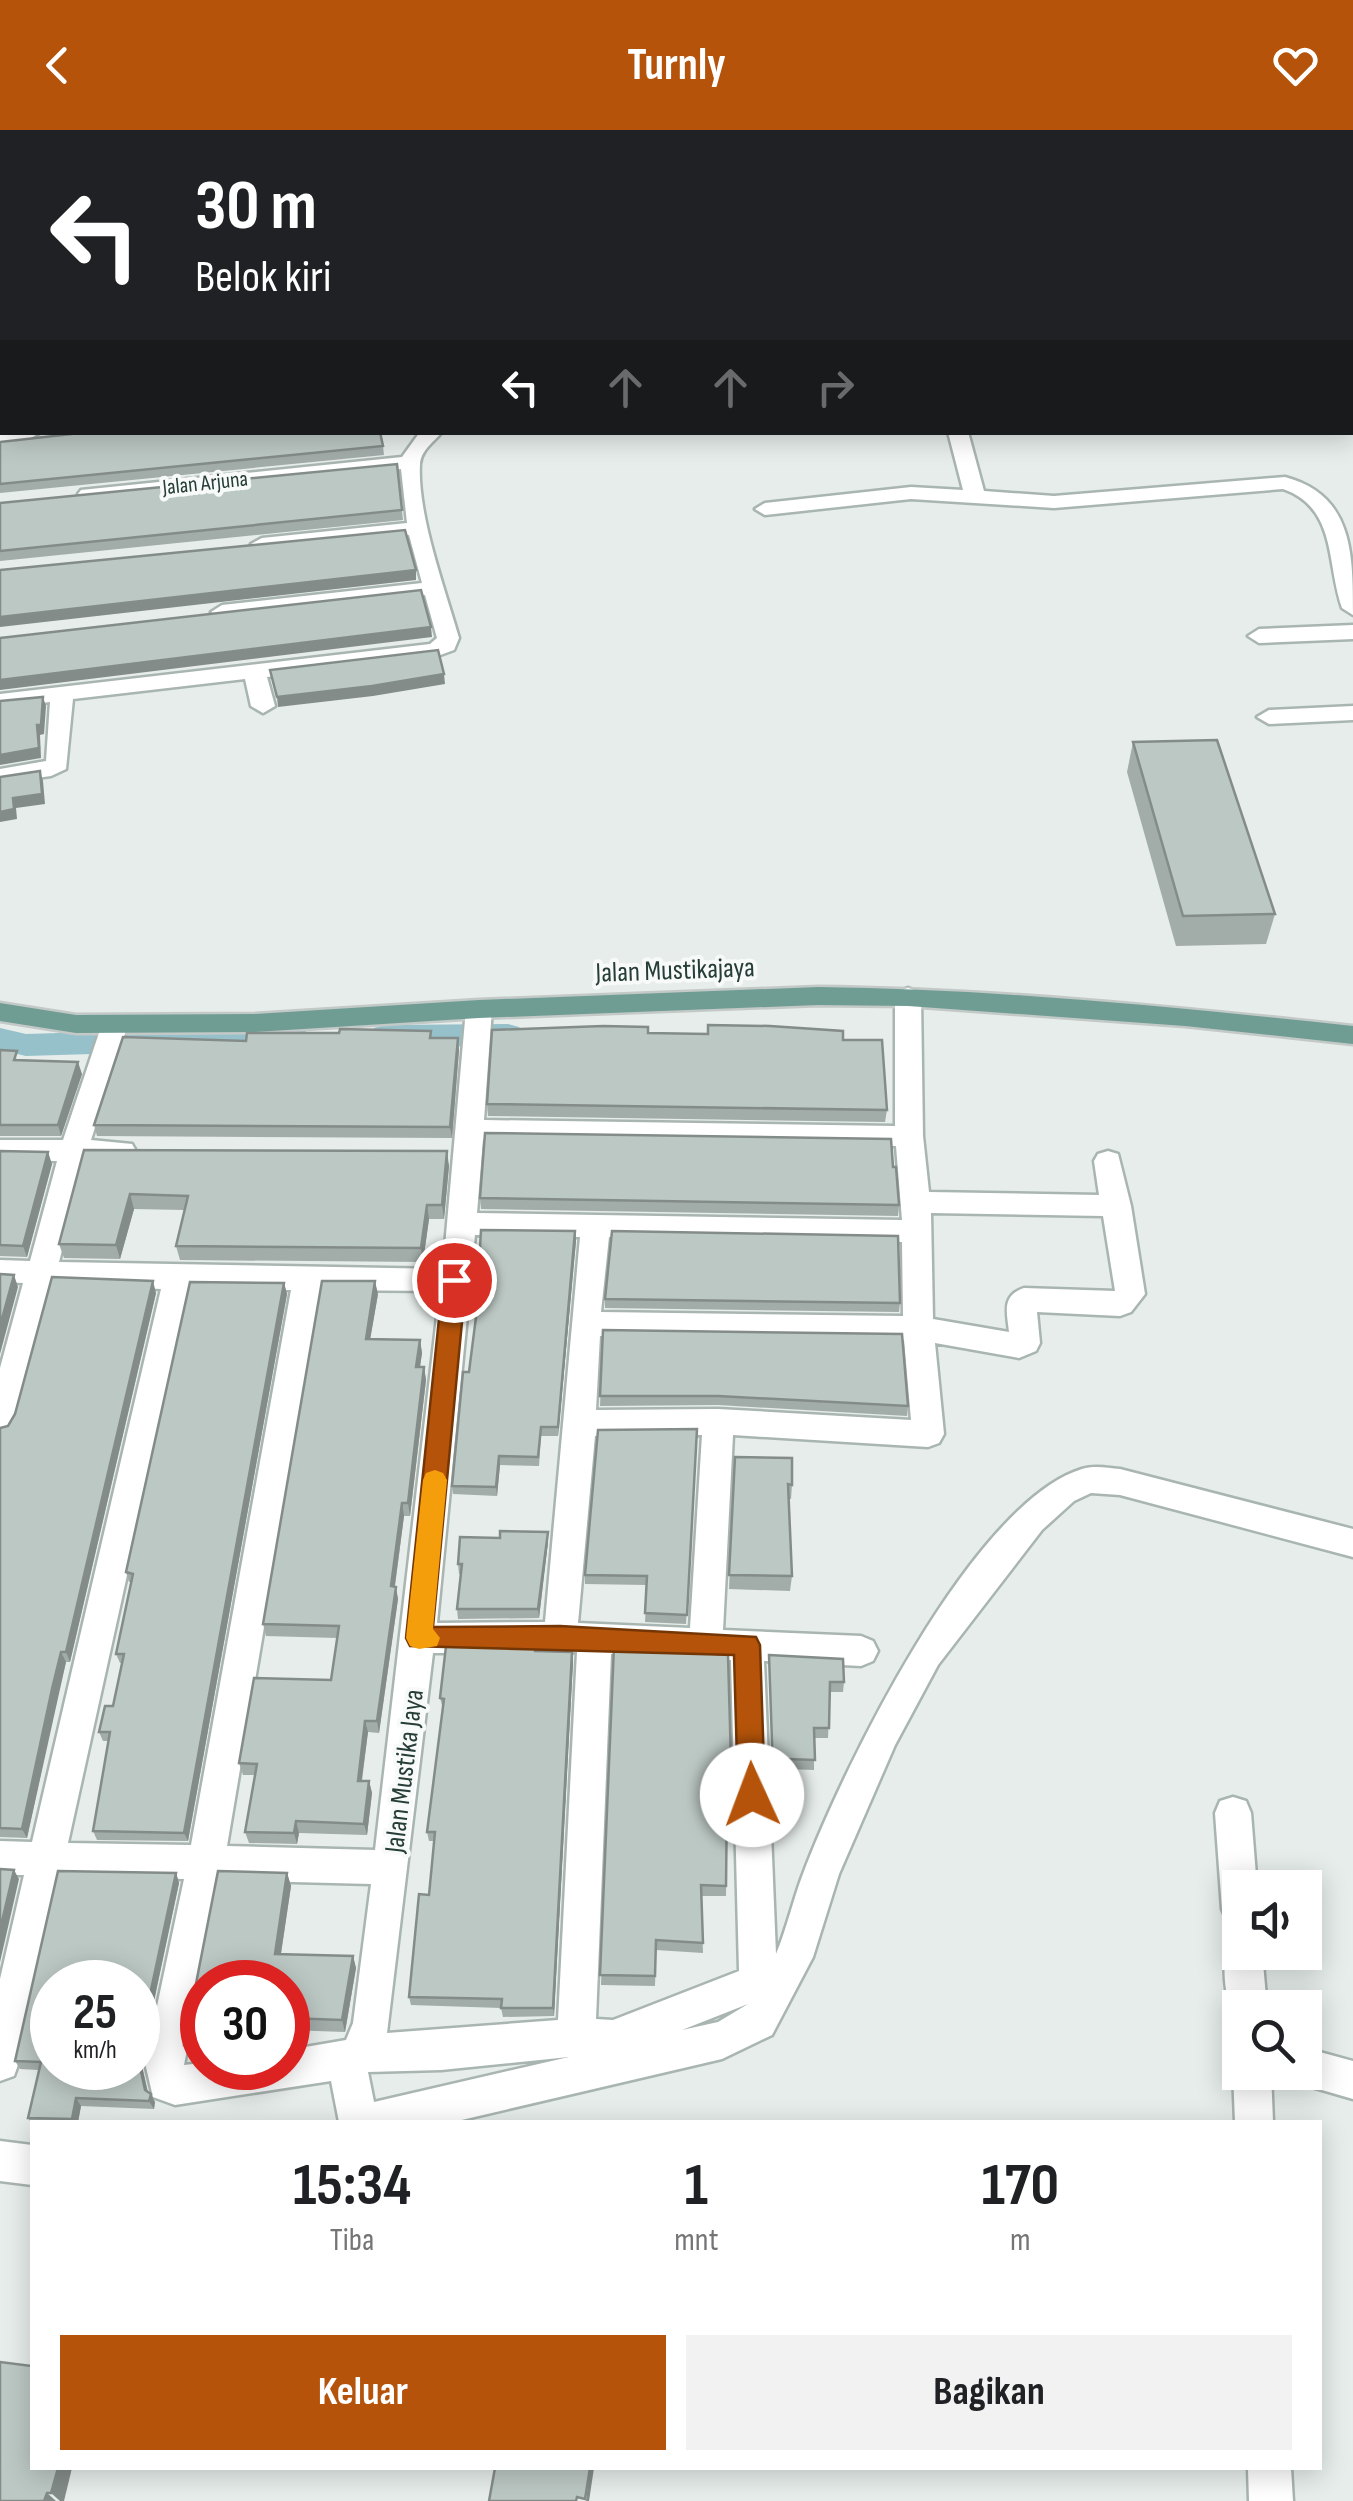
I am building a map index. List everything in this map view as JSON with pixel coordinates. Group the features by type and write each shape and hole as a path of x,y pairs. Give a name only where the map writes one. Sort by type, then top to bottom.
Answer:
{"main road":[{"name":"Jalan Mustikajaya","path":"0,1012 44,1022 255,1023 478,1009 818,996 908,997 1185,1017 1353,1035"}],"street":[{"path":"0,701 435,650 446,645 448,638 418,528 410,462 415,449 429,435"},
{"path":"959,435 975,494"},
{"name":"Jalan Arjuna","path":"58,498 410,462"},
{"path":"765,509 911,494 975,494 1054,502 1249,484 1309,487 1339,508 1343,520 1343,578 1353,608"},
{"path":"247,546 418,528"},
{"path":"197,615 433,588"},
{"path":"1259,636 1353,632"},
{"path":"254,671 263,706"},
{"path":"0,776 51,769 58,764 62,694"},
{"path":"1269,716 1353,713"},
{"path":"580,1423 718,1422 925,1436 930,1430 918,1328 909,1136 908,997"},
{"name":"Jalan Mustika Jaya","path":"354,2057 372,2023 419,1638 460,1224 461,1144 478,1009"},
{"path":"0,1424 74,1151 115,1024"},
{"path":"461,1144 909,1136"},
{"path":"0,1150 152,1151"},
{"path":"585,1324 918,1328 1019,1346 1025,1342 1021,1303 1024,1300 1120,1304 1130,1294 1108,1162"},
{"path":"460,1224 596,1225 1117,1206"},
{"path":"576,2038 580,1423 596,1225"},
{"path":"0,1270 178,1278 454,1280"},
{"path":"308,1277 206,1861 164,2062 164,2079 175,2086 354,2057 576,2038 614,2039 758,1982 747,1645"},
{"path":"0,2062 178,1278"},
{"path":"706,1643 718,1422"},
{"path":"381,2120 722,2040 759,2022 794,1957 820,1874 881,1738 926,1655 1031,1520 1063,1492 1088,1480 1120,1482 1353,1543"},
{"path":"419,1638 577,1639 861,1651"},
{"path":"1232,1813 1237,1870"},
{"path":"0,1858 391,1867"},
{"path":"354,2057 358,2120"},
{"path":"1322,2072 1353,2080"},
{"path":"1253,2090 1254,2120"},
{"path":"0,2161 30,2165"},
{"path":"1270,2470 1271,2501"}],"building":[{"path":"62,435 381,435 383,446 0,484 0,442"},
{"path":"397,464 402,510 0,551 0,503"},
{"path":"405,530 416,570 0,617 0,570"},
{"path":"421,590 431,627 0,680 0,638"},
{"path":"438,650 444,674 372,686 277,697 270,670"},
{"path":"43,697 41,725 37,725 39,748 0,755 0,701"},
{"path":"1217,740 1275,914 1183,916 1133,742"},
{"path":"40,771 42,794 13,798 14,809 0,812 0,777"},
{"path":"708,1025 843,1031 843,1040 882,1040 887,1110 487,1104 492,1030 603,1026 648,1027 648,1033 708,1034"},
{"path":"340,1029 431,1031 430,1038 458,1038 450,1127 94,1125 123,1037 246,1041 247,1033 339,1033"},
{"path":"0,1050 17,1051 14,1060 78,1062 58,1125 0,1125"},
{"path":"485,1133 891,1139 899,1205 480,1198"},
{"path":"84,1150 447,1151 442,1205 427,1205 421,1248 176,1246 188,1196 130,1194 116,1245 59,1244"},
{"path":"0,1151 48,1152 23,1246 0,1245"},
{"path":"481,1230 575,1231 558,1427 541,1427 538,1457 499,1456 496,1487 452,1486 463,1372 469,1372 476,1317"},
{"path":"612,1231 898,1236 900,1303 605,1299"},
{"path":"0,1274 14,1275 0,1326"},
{"path":"52,1277 153,1281 66,1652 61,1652 52,1689 22,1829 0,1828 0,1428 8,1426 15,1414"},
{"path":"322,1281 375,1281 366,1339 420,1340 416,1367 424,1367 408,1503 402,1503 391,1586 396,1587 377,1721 365,1721 358,1781 369,1781 364,1824 296,1821 294,1833 245,1832 257,1764 239,1763 254,1678 331,1680 339,1626 263,1624"},
{"path":"190,1282 284,1283 184,1833 93,1831 110,1732 99,1732 105,1706 113,1706 124,1654 116,1654 133,1574 126,1572"},
{"path":"603,1330 902,1334 908,1406 718,1396 600,1396"},
{"path":"697,1429 687,1615 645,1613 647,1576 585,1575 598,1430"},
{"path":"735,1457 792,1458 792,1485 788,1484 792,1576 729,1575"},
{"path":"500,1531 548,1532 538,1609 457,1609 462,1564 458,1564 460,1537 500,1538"},
{"path":"446,1646 535,1646 535,1651 572,1652 553,2008 501,2008 502,1999 409,1997 419,1894 429,1895 435,1832 427,1832 444,1699 440,1698"},
{"path":"614,1646 728,1655 732,1796 727,1796 726,1886 701,1885 703,1943 656,1940 655,1976 600,1975"},
{"path":"769,1655 843,1659 844,1682 830,1682 829,1728 814,1728 815,1760 787,1759 787,1800 774,1800"},
{"path":"0,1869 14,1870 0,1930"},
{"path":"58,1871 176,1873 157,1960 38,1960"},
{"path":"218,1871 287,1873 275,1954 353,1956 342,2020 310,2019 310,1960 201,1960"},
{"path":"30,1995 30,2062 15,2061"},
{"path":"34,2090 145,2090 151,2094 149,2101 76,2098 72,2119 28,2118"},
{"path":"0,2362 30,2366 30,2470 57,2470 51,2493 47,2493 44,2501 0,2501"},
{"path":"495,2470 590,2470 585,2499 489,2501"}],"waterway":[{"path":"385,1036 508,1035"},
{"path":"0,1039 26,1045 293,1037"}],"slow traffic":[{"path":"428,1638 419,1638 435,1480"}],"route":[{"path":"454,1280 419,1638 560,1637 747,1645 752,1795"}]}
